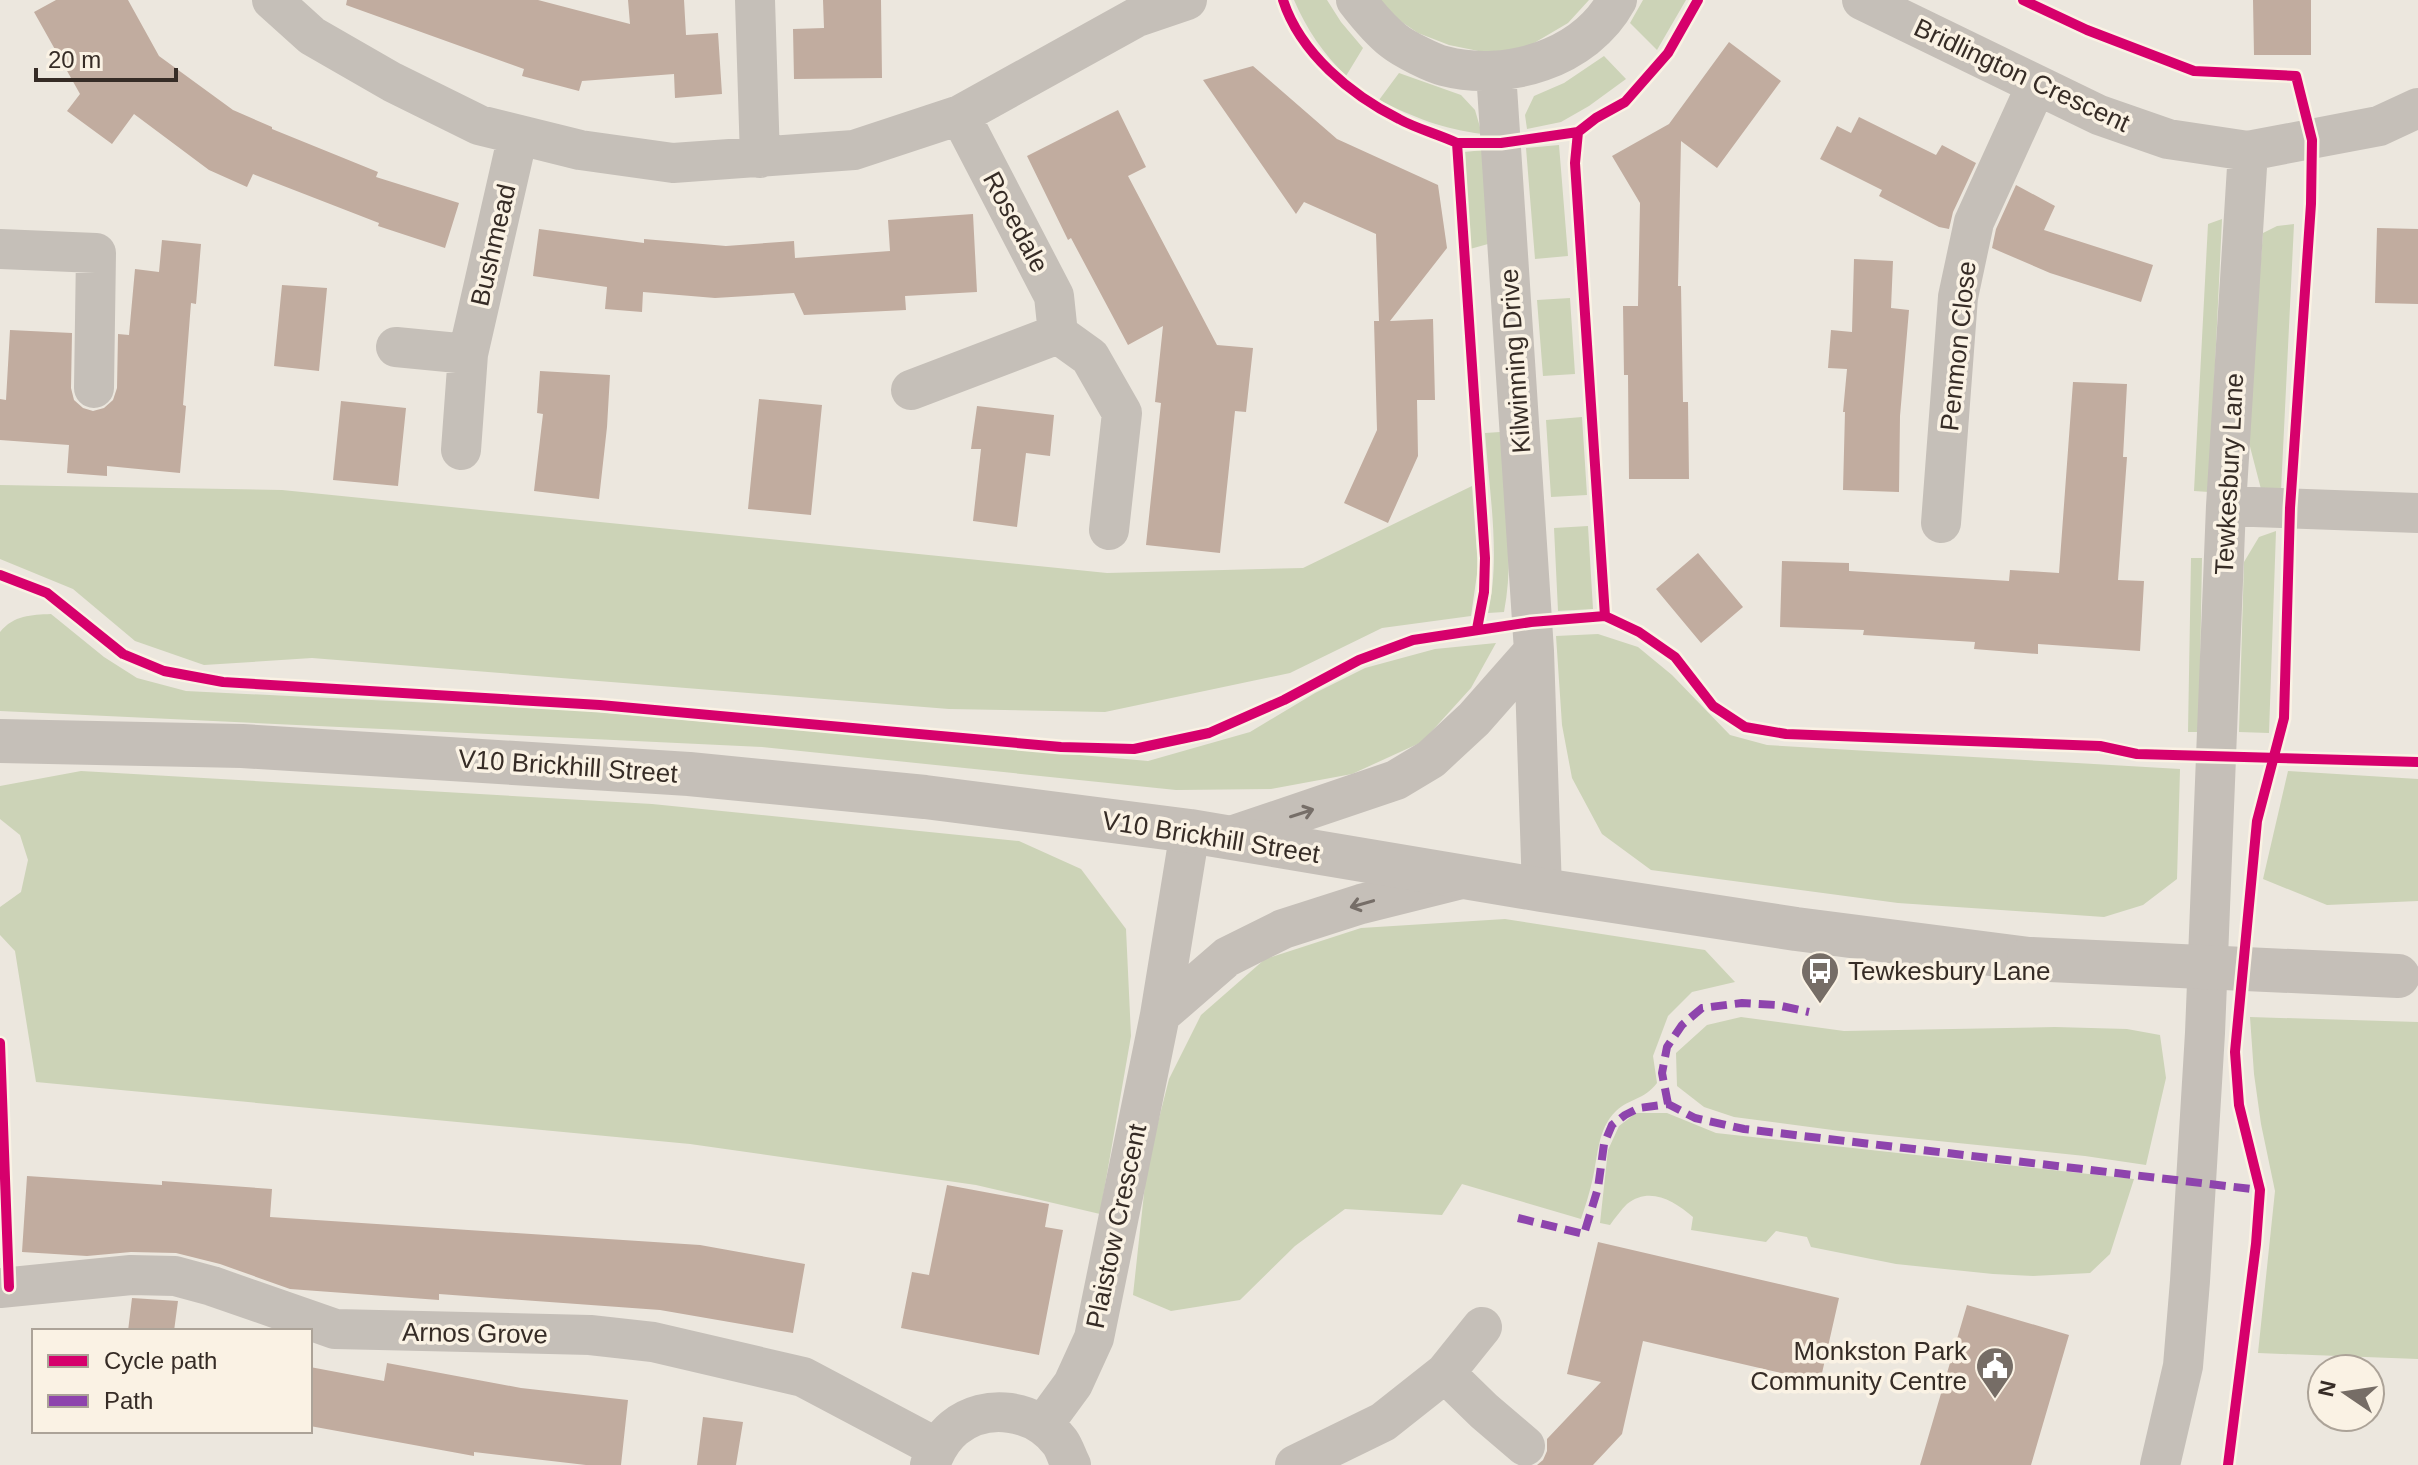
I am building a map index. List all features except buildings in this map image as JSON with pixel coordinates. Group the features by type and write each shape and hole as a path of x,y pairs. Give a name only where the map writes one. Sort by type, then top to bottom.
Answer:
{"street":[{"path":"272,0 312,36 392,82 479,125 580,150 673,163 854,150 960,115 1137,17 1187,0"},
{"path":"755,0 760,158"},
{"path":"1356,0 1394,41 1443,65 1496,72 1539,63 1578,42 1617,0"},
{"name":"Bridlington Crescent","path":"1862,0 2099,115 2168,139 2248,151 2379,126 2418,108"},
{"name":"Kilwinning Drive","path":"1496,72 1534,651 1542,890"},
{"name":"Penmon Close","path":"1941,523 1958,297 1974,222 2036,86"},
{"name":"Rosedale","path":"960,115 1054,296 1058,334"},
{"name":"Bushmead","path":"461,450 468,354 518,135"},
{"name":"Tewkesbury Lane","path":"2160,1465 2183,1366 2190,1281 2205,1033 2226,506 2248,151"},
{"path":"0,249 96,253 94,388"},
{"path":"911,390 1058,334 1090,357 1122,413 1109,530"},
{"path":"396,347 468,354"},
{"path":"2226,506 2418,513"},
{"path":"1209,834 1396,780 1431,759 1474,719 1534,651"},
{"name":"V10 Brickhill Street","path":"0,741 242,746 689,774 925,797 1209,834 1465,878 1796,929 2029,959 2408,976"},
{"name":"Plaistow Crescent","path":"1043,1425 1073,1384 1094,1338 1160,1015 1209,834"},
{"path":"1160,1015 1227,957 1283,929 1361,904 1465,878"},
{"name":"Arnos Grove","path":"0,1288 131,1275 175,1276 335,1329 590,1335 653,1342 803,1377 933,1457"},
{"path":"1295,1465 1383,1422 1445,1373 1482,1327"},
{"path":"1445,1373 1525,1446"},
{"path":"933,1457 952,1429 973,1417 997,1411 1021,1414 1043,1425 1061,1443 1071,1465"}],"green space":[{"path":"1294,0 1327,0 1363,48 1346,76 1316,41"},
{"path":"1380,0 1589,0 1568,23 1529,46 1493,54 1449,45 1418,33 1387,12"},
{"path":"1643,0 1686,0 1657,50 1630,23"},
{"path":"1604,56 1626,79 1561,122 1527,129 1525,115 1534,96 1564,83"},
{"path":"1399,73 1461,95 1475,110 1482,134 1429,122 1379,100"},
{"path":"1559,145 1568,256 1535,259 1526,148"},
{"path":"1483,150 1488,244 1470,249 1465,152"},
{"path":"2222,219 2209,492 2194,491 2208,224"},
{"path":"2294,224 2281,491 2262,493 2247,435 2263,233 2277,226"},
{"path":"1570,298 1575,374 1543,376 1537,300"},
{"path":"1582,417 1587,495 1551,497 1546,420"},
{"path":"1500,432 1509,568 1504,612 1488,613 1494,546 1485,433"},
{"path":"0,485 282,490 1107,573 1303,568 1472,486 1478,567 1471,616 1382,628 1290,673 1105,712 949,709 312,658 204,665 135,641 73,589 0,559"},
{"path":"1588,526 1593,609 1558,611 1554,528"},
{"path":"2276,531 2269,733 2239,732 2244,562 2259,537"},
{"path":"2191,558 2202,558 2199,732 2188,732"},
{"path":"51,614 104,657 137,678 186,691 574,710 1148,761 1250,732 1315,693 1365,668 1435,649 1496,643 1471,688 1422,742 1352,774 1271,789 1176,790 762,747 0,711 0,632 17,619"},
{"path":"1598,634 1638,647 1672,675 1730,735 1767,745 2180,769 2177,879 2143,905 2104,917 1898,903 1651,870 1602,834 1572,778 1562,725 1556,636"},
{"path":"81,771 652,804 1019,841 1081,869 1126,929 1131,1036 1100,1214 976,1185 690,1144 36,1082 15,951 0,935 0,907 21,892 28,860 20,835 0,819 0,786"},
{"path":"2288,771 2418,779 2418,901 2327,905 2263,879"},
{"path":"1505,919 1705,950 1735,982 1692,992 1668,1016 1653,1056 1657,1083 1647,1093 1616,1111 1605,1126 1581,1219 1462,1184 1442,1215 1345,1209 1295,1246 1240,1300 1171,1311 1133,1295 1147,1166 1169,1079 1201,1015 1265,959 1361,928"},
{"path":"1741,1017 1844,1031 2055,1027 2127,1029 2160,1035 2166,1078 2146,1165 1840,1131 1734,1117 1704,1107 1677,1086 1676,1053 1707,1025"},
{"path":"2250,1017 2418,1022 2418,1359 2386,1358 2386,1353 2258,1353 2275,1191 2254,1074"},
{"path":"1636,1113 1667,1113 1716,1133 2134,1179 2110,1254 2090,1273 2033,1276 1896,1264 1811,1247 1807,1237 1776,1231 1766,1242 1691,1230 1693,1217 1670,1201 1653,1196 1644,1196 1627,1204 1610,1225 1600,1223 1608,1150 1619,1126"}],"marked path":[{"path":"1668,1104 1662,1073 1667,1047 1682,1025 1702,1008 1742,1003 1777,1005 1809,1012"},
{"path":"1518,1218 1584,1234 1598,1188 1604,1144 1612,1125 1639,1108 1668,1104 1695,1118 1744,1129 2260,1190"}],"cycle path":[{"path":"1283,0 1302,38 1346,85 1399,119 1457,143 1485,558 1484,592 1477,629"},
{"path":"1605,616 1575,163 1578,132 1625,102 1668,53 1698,0"},
{"path":"2023,0 2087,30 2194,71 2296,76 2312,140 2311,204 2290,508 2284,718 2257,821 2235,1052 2239,1105 2260,1190 2228,1465"},
{"path":"1457,143 1501,143 1578,132"},
{"path":"0,575 47,593 123,654 164,671 223,682 600,705 1061,747 1134,749 1209,733 1284,700 1359,660 1413,640 1531,622 1605,616 1639,632 1675,657 1713,706 1745,727 1786,734 2100,746 2137,754 2418,762"},
{"path":"0,1043 9,1287"}],"place":[{"name":"Tewkesbury Lane","path":"1820,1005"},
{"name":"Monkston Park Community Centre","path":"1995,1400"}]}
